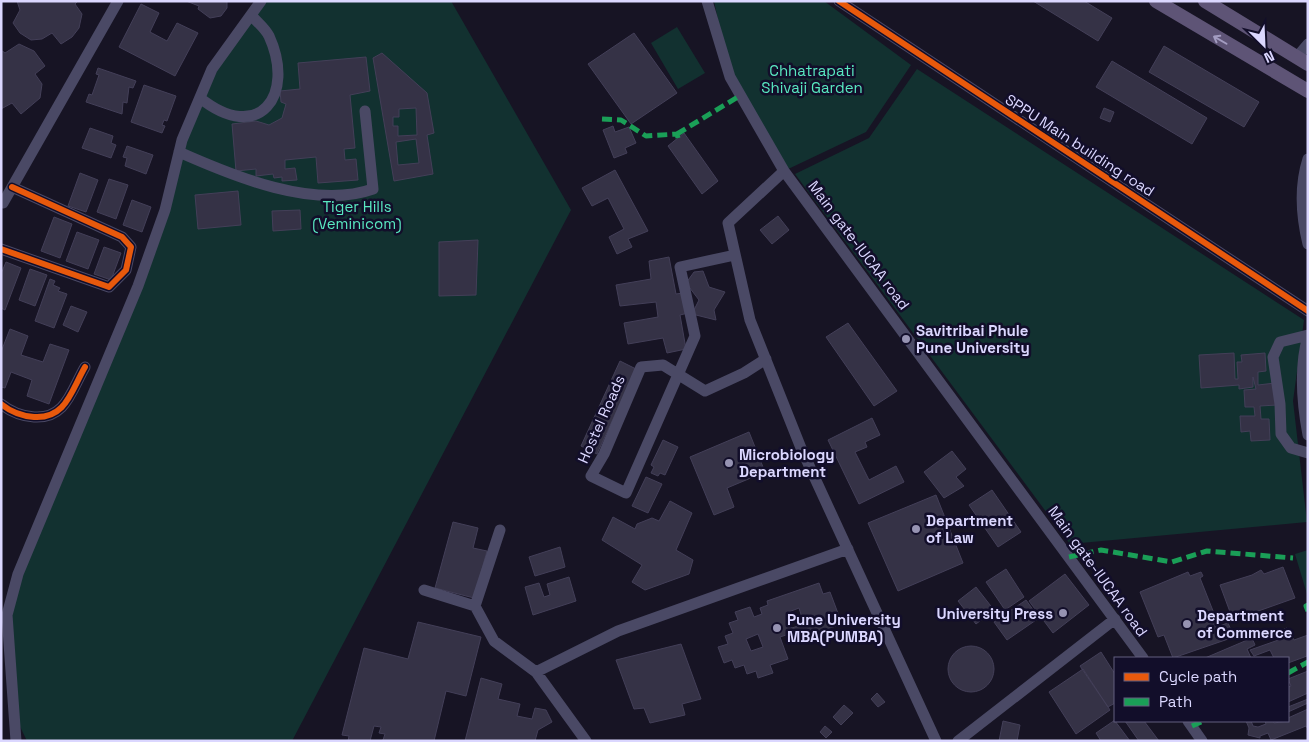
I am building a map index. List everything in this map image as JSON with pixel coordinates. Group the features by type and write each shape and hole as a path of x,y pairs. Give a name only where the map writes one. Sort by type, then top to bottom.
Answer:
{"main road":[{"path":"1156,1 1308,91"},
{"path":"1205,1 1302,60"}],"street":[{"path":"2,204 118,1"},
{"path":"16,741 6,615 18,574 138,286 165,210 179,152 212,69 262,1"},
{"name":"Main gate-IUCAA road","path":"707,1 730,77 784,171 1142,657"},
{"name":"SPPU Main building road","path":"839,1 1308,311"},
{"path":"200,98 215,110 250,118 264,111 274,98 277,79 276,56 268,34 251,16"},
{"path":"1302,60 1308,44"},
{"path":"179,152 235,177 290,191 327,195 363,193 373,189 365,111"},
{"path":"1308,159 1302,177 1301,201 1308,244"},
{"path":"784,171 728,223 750,320 801,448 936,741"},
{"path":"1,249 109,287 126,270 131,247 122,237 12,187"},
{"name":"Hostel Roads","path":"679,374 663,365 641,367 604,454 591,476 626,493 679,374 695,336 680,267 736,255"},
{"path":"1308,435 1304,415 1302,356 1308,336 1280,342 1273,357 1280,404 1281,434 1290,448 1308,453"},
{"path":"679,374 705,391 744,373 766,359"},
{"path":"1,404 24,416 53,416 61,410 85,367"},
{"path":"475,606 500,530"},
{"path":"536,672 618,632 848,549"},
{"path":"424,590 475,606 494,641 536,672 586,741"},
{"path":"958,741 1116,620"},
{"path":"1189,722 1202,741"}],"green space":[{"name":"Tiger Hills (Veminicom)","path":"261,1 451,1 571,210 292,741 27,741 13,712 7,615 138,286 200,98"},
{"name":"Chhatrapati Shivaji Garden","path":"714,1 824,1 911,65 866,132 784,171 730,77"},
{"path":"677,27 705,73 678,89 651,43"},
{"path":"917,69 1304,320 1293,401 1307,522 1070,544 795,174 869,138"},
{"path":"1308,550 1308,594 1307,594 1295,554"}],"building":[{"path":"17,1 78,1 75,4 82,14 79,28 72,37 61,44 52,33 42,39 31,40 20,33 13,23 20,10"},
{"path":"186,1 227,1 227,8 221,16 210,18 198,9 199,6"},
{"path":"1033,1 1084,1 1112,18 1098,41"},
{"path":"141,4 159,13 150,32 167,41 177,23 198,33 175,76 119,47"},
{"path":"634,33 677,93 631,124 588,64"},
{"path":"19,44 34,51 45,66 35,74 42,84 40,98 21,114 12,103 1,109 1,50 5,53"},
{"path":"1164,46 1259,102 1244,127 1149,72"},
{"path":"382,53 427,93 434,133 427,135 433,174 394,181 373,58","holes":["416,108 417,135 398,136 398,126 393,126 393,117 399,117 399,109","416,139 419,163 398,165 396,142"]},
{"path":"366,57 370,91 350,95 355,148 344,149 345,160 356,159 358,180 318,183 316,157 285,160 285,169 295,168 297,180 282,181 282,177 274,178 273,174 256,176 256,169 236,171 232,124 256,121 269,125 282,118 286,104 281,102 280,91 300,89 298,63"},
{"path":"1112,61 1207,118 1192,144 1096,87"},
{"path":"98,68 136,81 133,88 129,87 127,103 123,102 122,114 86,102 89,94 92,95 99,75 96,74"},
{"path":"144,85 176,96 167,121 164,120 162,125 165,126 162,133 131,122"},
{"path":"1104,108 1114,112 1110,122 1100,118"},
{"path":"613,126 615,132 629,127 636,143 625,148 627,153 614,158 603,130"},
{"path":"90,128 113,136 111,143 116,145 111,158 82,148"},
{"path":"684,133 718,181 702,194 668,146"},
{"path":"127,146 153,155 146,174 125,166 127,158 123,157"},
{"path":"615,170 648,231 628,239 632,247 617,254 609,237 624,229 608,198 592,206 582,188"},
{"path":"80,173 98,180 86,212 68,206"},
{"path":"109,179 128,185 116,219 97,212"},
{"path":"238,191 241,225 198,229 195,195"},
{"path":"132,200 151,207 142,232 123,225"},
{"path":"300,210 301,229 273,231 272,211"},
{"path":"778,216 789,230 772,244 760,230"},
{"path":"54,217 72,224 60,258 41,251"},
{"path":"77,232 99,240 88,269 66,261"},
{"path":"478,240 476,295 439,296 439,242"},
{"path":"104,247 121,253 111,280 94,274"},
{"path":"669,257 676,294 683,293 688,313 680,315 686,349 667,353 663,338 628,344 624,323 658,317 656,302 620,306 616,285 651,279 649,261"},
{"path":"6,262 21,268 5,310 1,308 1,274"},
{"path":"30,269 47,275 35,306 19,300"},
{"path":"703,271 709,287 725,292 714,310 716,320 692,314 699,300 686,283 694,272"},
{"path":"50,279 55,281 53,285 60,288 58,291 67,294 54,328 35,321"},
{"path":"71,306 87,312 78,332 63,325"},
{"path":"848,323 897,391 874,406 826,337"},
{"path":"10,329 28,336 21,355 43,362 50,344 69,350 49,404 27,396 32,380 11,372 5,388 1,387 1,352"},
{"path":"1234,353 1235,379 1238,379 1237,362 1242,362 1241,355 1265,353 1266,371 1258,372 1258,385 1275,383 1277,405 1260,406 1261,419 1269,419 1270,440 1251,441 1250,431 1241,432 1240,416 1255,416 1254,407 1245,407 1244,390 1256,389 1253,377 1253,387 1239,389 1239,385 1201,388 1199,355"},
{"path":"620,361 636,369 597,454 581,446"},
{"path":"872,418 880,435 865,442 867,447 855,452 869,480 896,466 904,482 859,504 828,440"},
{"path":"749,432 765,472 727,488 734,507 714,515 690,457"},
{"path":"663,440 678,447 665,475 660,473 658,476 651,473 654,467 651,465"},
{"path":"952,451 966,469 956,477 964,486 944,498 924,472"},
{"path":"646,477 662,484 648,513 632,506"},
{"path":"992,490 1021,532 998,547 969,505"},
{"name":"Department of Law","path":"936,495 963,563 898,591 868,523"},
{"path":"670,501 692,513 676,550 693,560 689,574 645,590 632,582 642,565 602,540 613,517 635,529 637,524 652,518 659,521"},
{"path":"453,522 478,528 473,548 487,551 474,598 435,588"},
{"path":"560,547 565,567 535,576 529,557"},
{"path":"1283,567 1295,598 1233,620 1220,585 1252,575 1261,570 1264,574"},
{"path":"1006,569 1024,597 1005,610 986,582"},
{"name":"Department of Commerce","path":"1188,572 1190,576 1201,572 1203,576 1200,578 1219,626 1228,623 1234,637 1173,657 1164,635 1158,637 1140,592"},
{"path":"1065,574 1089,605 1053,633 1029,601"},
{"path":"569,577 576,601 533,615 525,587 539,583 544,597 550,595 547,584"},
{"path":"819,583 823,594 830,592 842,624 818,632 820,639 809,643 804,629 780,637 788,659 770,665 773,673 758,678 756,671 747,674 744,665 735,668 732,660 724,663 718,647 728,644 725,636 733,633 729,623 738,620 735,612 750,607 754,617 762,614 760,608 768,605 767,601","holes":["799,608 804,624 792,628 786,613","758,634 763,647 751,651 746,639"]},
{"path":"976,587 994,610 976,624 958,601"},
{"path":"1026,600 1039,618 1007,640 994,622"},
{"path":"418,622 481,637 466,696 446,691 434,741 381,741 385,734 379,733 381,727 374,726 370,741 348,741 349,736 342,735 364,648 408,659"},
{"path":"1287,628 1294,640 1308,635 1307,656 1289,663 1289,657 1274,657 1270,650 1254,656 1250,650 1287,637 1284,629"},
{"path":"1252,638 1255,645 1247,649 1251,657 1207,657"},
{"path":"681,644 701,699 682,704 685,715 650,723 644,708 634,709 616,660"},
{"path":"971,646 984,650 990,656 994,669 990,682 984,688 971,692 958,688 952,682 948,669 952,656 958,650"},
{"path":"1101,652 1114,672 1114,704 1108,707 1080,666"},
{"path":"1083,669 1110,710 1076,734 1049,692"},
{"path":"1308,671 1308,693 1289,702 1289,687 1291,686 1289,679"},
{"path":"481,678 502,684 498,699 520,704 517,716 532,719 535,708 546,710 552,722 538,730 535,741 465,741"},
{"path":"877,693 885,702 878,707 871,699"},
{"path":"1308,699 1308,703 1289,712 1289,707"},
{"path":"844,705 853,713 841,725 833,717"},
{"path":"1308,709 1308,729 1306,726 1271,740 1268,733 1260,736 1260,738 1248,735 1249,728 1246,722 1251,722 1253,726 1258,727 1266,724 1265,722 1289,722 1289,718"},
{"path":"1003,721 1020,725 1017,741 999,741"},
{"path":"1114,721 1130,741 1101,741 1096,733"},
{"path":"1126,722 1145,722 1159,741 1139,741"},
{"path":"825,726 832,732 826,738 820,732"}],"marked path":[{"path":"677,134 741,95"},
{"path":"602,119 621,120 646,136 677,134 678,138"},
{"path":"1069,557 1101,550 1172,562 1207,551 1293,558"},
{"path":"1308,605 1306,606 1308,611"},
{"path":"1289,672 1308,662"},
{"path":"1192,726 1201,722"}],"cycle path":[{"path":"839,1 1308,311"},
{"path":"1,249 109,287 126,270 131,247 122,237 12,187"},
{"path":"1,404 16,413 34,417 54,413 66,402 85,367"}],"place":[{"name":"Savitribai Phule Pune University","path":"906,339"},
{"name":"Microbiology Department","path":"729,463"},
{"name":"Department of Law","path":"916,529"},
{"name":"University Press","path":"1063,613"},
{"name":"Department of Commerce","path":"1187,624"},
{"name":"Pune University MBA(PUMBA)","path":"777,628"}]}
